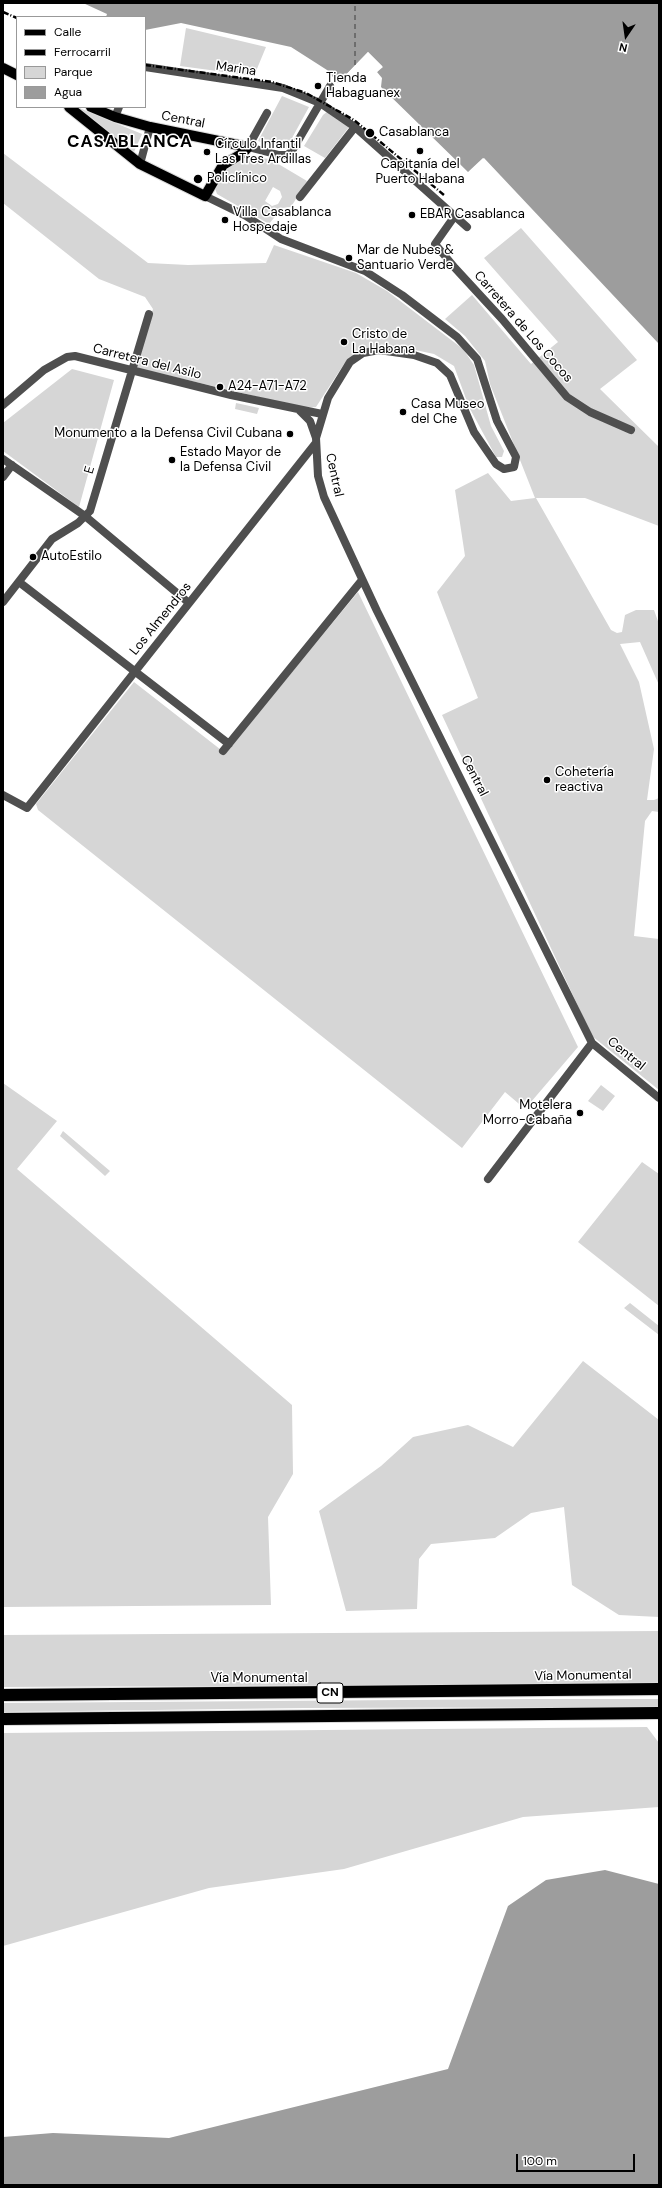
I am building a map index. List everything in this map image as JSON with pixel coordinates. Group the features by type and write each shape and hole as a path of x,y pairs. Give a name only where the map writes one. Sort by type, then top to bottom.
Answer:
{"highway":[{"name":"Vía Monumental","path":"3,1695 658,1688"},
{"name":"CN","path":"3,1719 659,1713"}],"main road":[{"path":"3,68 16,74"},
{"path":"69,108 140,164 205,196 223,165 245,150"},
{"name":"Central","path":"94,108 115,117 150,127 245,150"}],"street":[{"name":"Marina","path":"146,67 283,88 320,103 355,127 467,227"},
{"path":"267,113 245,150 287,155 292,151 330,86"},
{"path":"115,117 119,108"},
{"path":"140,164 150,127"},
{"path":"300,197 355,127"},
{"path":"205,196 246,216 281,239 365,271 402,295 457,337 477,358 498,421 516,457 514,467 504,469 496,464 474,432 450,375 437,362 391,351 379,350 363,353 350,362 328,398 322,414 316,441"},
{"name":"Carretera de Los Cocos","path":"454,217 435,244 502,319 568,397 590,412 631,430"},
{"name":"E","path":"3,602 52,539 78,523 90,511 149,314"},
{"name":"Carretera del Asilo","path":"3,405 44,370 67,357 75,356 131,372 322,414"},
{"path":"311,412 318,408 328,398"},
{"path":"299,410 310,421 316,441"},
{"name":"Central","path":"316,441 318,476 324,497 362,580 592,1043 659,1098"},
{"name":"Los Almendros","path":"3,794 27,808 316,441"},
{"path":"3,459 85,516 189,602"},
{"path":"3,477 12,465"},
{"path":"223,751 362,580"},
{"path":"18,582 229,744"},
{"path":"488,1179 592,1043"}],"green space":[{"path":"186,28 266,47 254,76 180,66"},
{"path":"282,96 309,107 286,149 277,148 258,141"},
{"path":"78,108 142,134 134,152"},
{"path":"328,111 349,127 325,158 304,146 323,115"},
{"path":"3,153 148,263 188,265 266,263 274,245 356,273 387,291 463,349 474,365 491,426 504,451 502,457 496,457 469,407 454,366 434,354 401,347 376,347 360,352 344,364 316,407 305,408 137,368 153,309 145,297 99,279 3,203"},
{"path":"249,157 270,159 307,181 291,207 282,208 269,224 217,194 215,188 221,174 230,165","holes":["273,187 280,191 282,197 278,204 272,206 265,201"]},
{"path":"521,228 637,360 600,389 659,447 659,526 585,498 536,498 611,630 617,633 622,632 625,615 636,610 654,610 659,624 659,685 640,642 620,644 639,682 654,749 647,800 659,798 659,812 652,811 645,821 634,936 659,939 659,1090 592,1036 442,715 478,698 437,592 465,556 455,490 488,473 511,501 535,498 490,384 485,361 465,336 445,319 472,295 531,364 558,342 484,258"},
{"path":"72,369 114,380 79,507 3,451 3,423"},
{"path":"236,403 259,408 257,414 235,409"},
{"path":"358,592 578,1047 525,1109 505,1092 462,1148 38,810 36,804 134,682 225,753"},
{"path":"3,1083 57,1121 17,1169 292,1405 293,1474 268,1517 271,1605 3,1607"},
{"path":"601,1085 615,1096 603,1111 588,1101"},
{"path":"63,1131 110,1171 105,1176 60,1136"},
{"path":"642,1162 659,1174 659,1306 578,1242"},
{"path":"630,1303 659,1326 659,1335 624,1308"},
{"path":"583,1361 659,1420 659,1617 619,1615 572,1585 564,1507 531,1513 495,1538 431,1544 419,1559 417,1609 346,1611 319,1511 381,1466 413,1437 468,1425 513,1447"},
{"path":"659,1631 659,1680 656,1684 3,1687 3,1635"},
{"path":"659,1699 659,1707 304,1708 3,1712 3,1703"},
{"path":"647,1727 659,1743 659,1807 523,1817 344,1869 209,1888 3,1946 3,1733"}],"water":[{"path":"83,3 659,3 659,347 483,158 468,172 381,87 382,78 377,72 382,66 368,52 338,83 327,70 291,47 181,23 146,30 146,16 106,16 107,14"},
{"path":"605,1870 659,1884 659,2185 3,2185 3,2137 53,2133 169,2138 448,2069 508,1906 546,1880"}],"pier":[{"path":"368,52 383,67 377,72 376,71 380,67 368,55 339,84 338,83"},
{"path":"484,158 659,344 659,349 484,161 472,171 471,170"}],"ferry route":[{"path":"355,3 355,65"}],"railway":[{"path":"3,12 16,18"},
{"path":"146,65 272,82 306,93 354,120 444,195"}],"place":[{"name":"Tienda Habaguanex","path":"318,86"},
{"name":"Casablanca","path":"370,133"},
{"name":"Capitanía del Puerto Habana","path":"420,151"},
{"name":"Círculo Infantil Las Tres Ardillas","path":"207,152"},
{"name":"Policlínico","path":"198,179"},
{"name":"EBAR Casablanca","path":"412,215"},
{"name":"Villa Casablanca Hospedaje","path":"225,220"},
{"name":"Mar de Nubes & Santuario Verde","path":"349,258"},
{"name":"Cristo de La Habana","path":"344,342"},
{"name":"A24-A71-A72","path":"220,387"},
{"name":"Casa Museo del Che","path":"403,412"},
{"name":"Monumento a la Defensa Civil Cubana","path":"290,434"},
{"name":"Estado Mayor de la Defensa Civil","path":"172,460"},
{"name":"AutoEstilo","path":"33,557"},
{"name":"Cohetería reactiva","path":"547,780"},
{"name":"Motelera Morro-Cabaña","path":"580,1113"}],"district":[{"name":"CASABLANCA","path":"130,143"}]}
